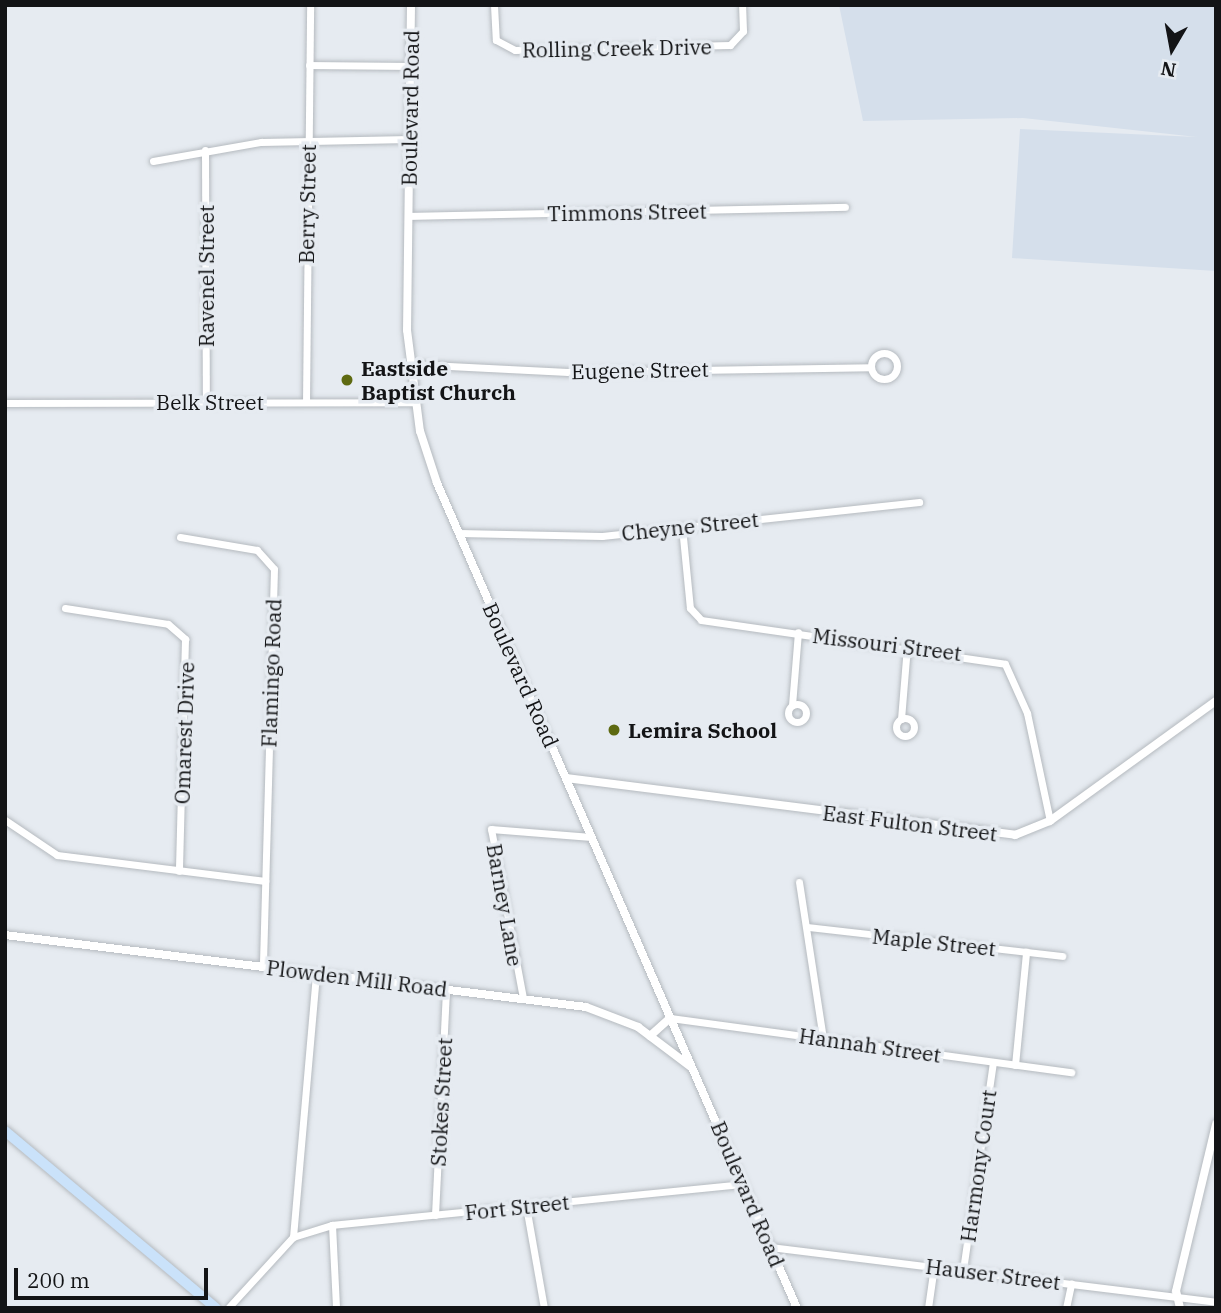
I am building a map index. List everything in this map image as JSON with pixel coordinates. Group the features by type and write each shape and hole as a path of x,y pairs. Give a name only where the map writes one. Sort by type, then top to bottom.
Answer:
{"main road":[{"path":"5,1131 216,1308"}],"street":[{"name":"Berry Street","path":"306,402 310,5"},
{"name":"Boulevard Road","path":"411,5 409,364 414,402 459,533 797,1308"},
{"name":"Rolling Creek Drive","path":"494,5 496,40 515,50 730,45 743,31 742,5"},
{"path":"309,65 410,66"},
{"path":"153,161 205,150 307,141 409,139"},
{"name":"Ravenel Street","path":"205,150 206,402"},
{"name":"Timmons Street","path":"409,216 845,208"},
{"name":"Eugene Street","path":"409,364 568,372 871,367"},
{"name":"Belk Street","path":"5,403 414,402"},
{"name":"Cheyne Street","path":"459,533 589,536 919,502"},
{"name":"Missouri Street","path":"682,527 695,617 984,657 1008,667 1027,713 1050,821"},
{"name":"Flamingo Road","path":"180,537 257,550 274,569 263,967"},
{"name":"Omarest Drive","path":"65,608 168,624 185,639 179,871"},
{"path":"792,705 798,632"},
{"path":"901,719 907,646"},
{"name":"East Fulton Street","path":"566,779 997,835 1050,821 1216,701"},
{"path":"5,820 51,853 265,881"},
{"name":"Barney Lane","path":"523,998 491,829 591,837"},
{"path":"799,882 823,1038"},
{"name":"Maple Street","path":"808,928 1062,956"},
{"name":"Plowden Mill Road","path":"5,935 602,1010 650,1036 691,1067"},
{"path":"1015,1065 1026,952"},
{"path":"228,1308 293,1237 316,973"},
{"name":"Stokes Street","path":"436,1215 446,989"},
{"path":"650,1036 670,1017"},
{"name":"Hannah Street","path":"670,1017 1070,1072"},
{"name":"Harmony Court","path":"963,1270 993,1062"},
{"path":"1180,1308 1176,1297 1216,1124"},
{"name":"Fort Street","path":"293,1237 332,1225 743,1184"},
{"path":"526,1206 544,1308"},
{"path":"332,1225 335,1308"},
{"name":"Hauser Street","path":"771,1247 1216,1303"},
{"path":"928,1308 934,1266"},
{"path":"1066,1308 1071,1284"}],"shaded area":[{"path":"839,5 1216,5 1216,271 1012,258 1020,129 1197,137 1023,118 863,121"}],"place":[{"name":"Eastside Baptist Church","path":"347,380"},
{"name":"Lemira School","path":"614,730"}]}
